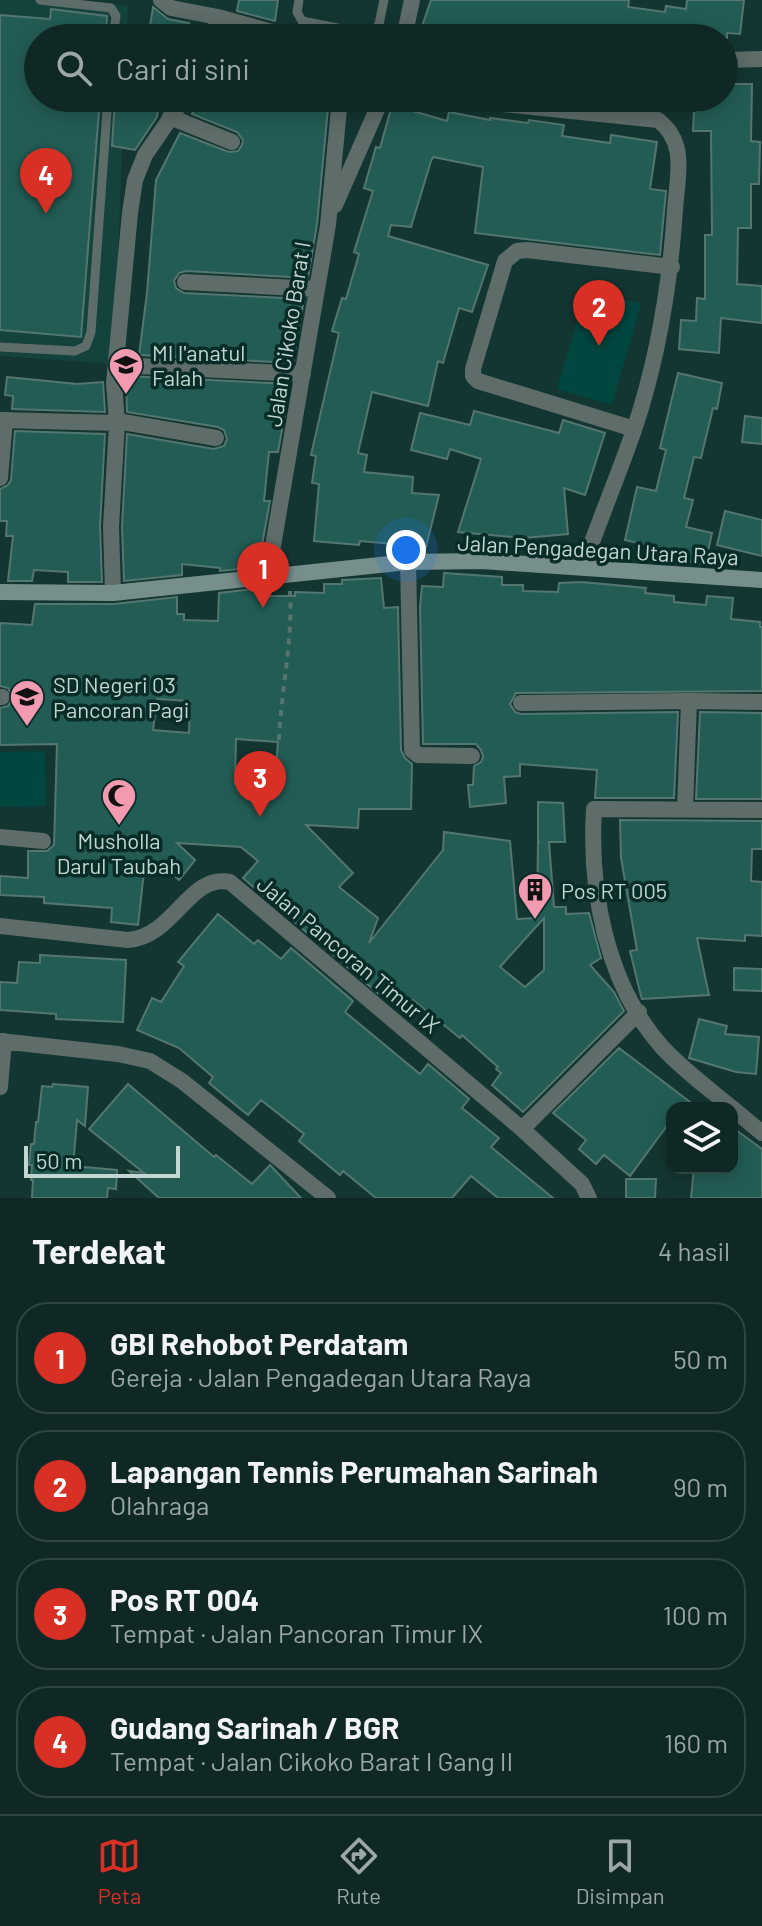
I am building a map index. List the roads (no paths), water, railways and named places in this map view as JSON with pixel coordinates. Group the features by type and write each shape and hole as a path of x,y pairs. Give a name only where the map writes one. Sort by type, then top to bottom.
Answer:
{"street":[{"path":"161,0 171,8 243,24"},
{"path":"407,24 412,0"},
{"path":"216,24 218,17"},
{"path":"738,60 762,59"},
{"path":"113,593 111,527 117,422 114,383 130,213 135,180 145,155 174,112"},
{"name":"Jalan Cikoko Barat I","path":"268,575 328,225 339,112"},
{"path":"328,225 349,168 375,112"},
{"path":"581,112 658,120 669,129 678,150 672,267 662,324 634,429 583,567"},
{"path":"170,117 232,142"},
{"path":"634,429 478,381 473,376 473,369 505,261 517,251 672,267"},
{"path":"185,282 317,289"},
{"path":"117,365 303,374"},
{"path":"0,478 3,420 117,422 216,438"},
{"name":"Jalan Pengadegan Utara Raya","path":"0,592 113,593 408,562 510,561 762,580"},
{"path":"408,562 412,750 418,755 472,756"},
{"path":"685,809 689,701"},
{"path":"521,703 762,702"},
{"path":"725,1102 661,1046 616,971 596,891 594,809 762,810"},
{"path":"0,837 43,841"},
{"name":"Jalan Pancoran Timur IX","path":"0,926 140,939 157,930 205,884 220,880 230,882 522,1129 582,1184 589,1198"},
{"path":"522,1129 639,1012"},
{"path":"0,1087 2,1041 118,1054 150,1061 182,1081 328,1198"},
{"path":"738,1113 762,1133"}],"lane":[{"path":"40,0 111,8 116,16 115,24"},
{"path":"299,0 297,12 302,21 315,24"},
{"path":"379,24 384,0"},
{"path":"0,347 75,351 86,346 91,332 107,112"}],"place":[{"name":"Gudang Sarinah / BGR","path":"46,214"},
{"name":"Lapangan Tennis Perumahan Sarinah","path":"599,346"},
{"name":"MI I'anatul Falah","path":"126,396"},
{"name":"GBI Rehobot Perdatam","path":"263,608"},
{"name":"SD Negeri 03 Pancoran Pagi","path":"27,728"},
{"name":"Pos RT 004","path":"260,817"},
{"name":"Musholla Darul Taubah","path":"119,827"},
{"name":"Pos RT 005","path":"535,921"}]}
